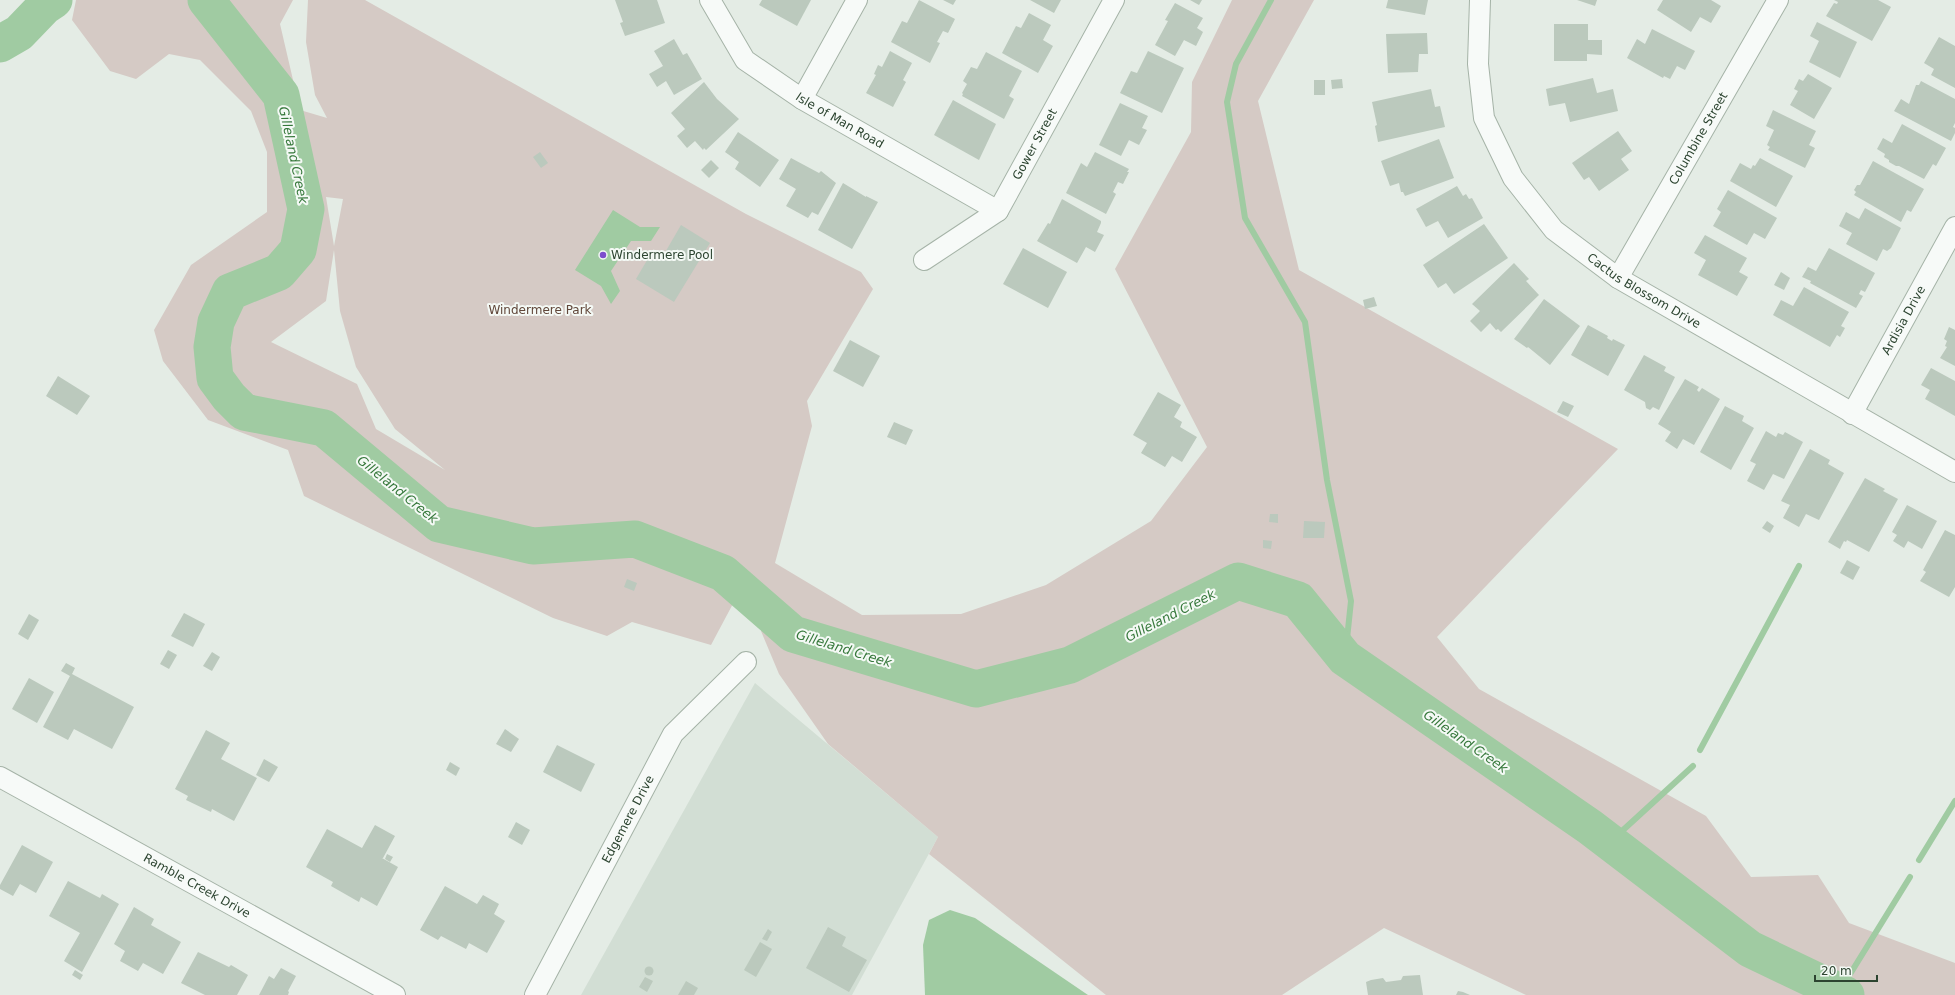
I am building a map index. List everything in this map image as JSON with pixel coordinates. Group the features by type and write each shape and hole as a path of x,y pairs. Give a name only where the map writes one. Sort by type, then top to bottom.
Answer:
{"street":[{"name":"Isle of Man Road","path":"710,0 745,60 802,99 998,211"},
{"path":"802,99 857,0"},
{"name":"Gower Street","path":"924,260 998,211 1114,0"},
{"name":"Cactus Blossom Drive","path":"1480,0 1478,64 1484,118 1513,178 1554,230 1618,278 1955,472"},
{"name":"Columbine Street","path":"1618,278 1778,0"},
{"name":"Ardisia Drive","path":"1852,414 1955,227"},
{"name":"Edgemere Drive","path":"535,995 672,734 746,662"},
{"name":"Ramble Creek Drive","path":"0,777 395,995"}],"shaded area":[{"name":"Windermere Pool","path":"613,210 640,227 660,227 651,241 631,241 611,271 620,291 611,304 601,286 575,270"},
{"path":"755,683 938,837 852,995 581,995"},
{"path":"950,910 975,918 1088,995 925,995 923,945 929,920"}],"green space":[{"name":"Windermere Park","path":"76,0 293,0 280,24 300,110 327,118 315,95 306,42 308,0 365,0 746,214 861,272 873,289 807,401 812,426 775,563 862,615 961,614 1046,585 1151,521 1207,447 1115,269 1191,132 1192,82 1232,0 1314,0 1258,101 1299,270 1618,449 1437,637 1479,689 1706,816 1751,877 1818,875 1849,923 1955,963 1955,995 1526,995 1384,928 1282,995 1106,995 929,854 938,837 828,744 779,674 761,631 764,597 744,583 711,645 632,622 607,636 553,618 304,496 288,450 208,420 163,361 154,330 191,265 267,212 267,152 251,111 200,60 169,54 136,79 110,71 72,20","holes":["326,197 343,199 334,246","334,250 340,311 356,367 395,429 445,470 376,429 357,384 271,342 326,301"]}],"building":[{"path":"615,0 657,0 665,23 625,36 620,23 623,22"},
{"path":"762,0 811,0 797,26 759,5"},
{"path":"919,0 955,19 948,33 943,31 937,42 940,43 930,63 891,42 902,21 907,23"},
{"path":"943,0 956,0 953,5"},
{"path":"1030,0 1061,0 1054,13"},
{"path":"1190,0 1202,0 1199,5"},
{"path":"1388,0 1428,0 1425,15 1386,8"},
{"path":"1577,0 1597,0 1595,6"},
{"path":"1663,0 1711,0 1721,6 1711,23 1700,17 1691,32 1657,10"},
{"path":"1834,0 1878,0 1891,7 1872,41 1826,16 1834,3 1837,4 1838,2"},
{"path":"1175,3 1203,18 1197,28 1203,32 1196,46 1184,40 1175,56 1155,45 1168,21 1165,20"},
{"path":"1029,13 1051,25 1043,40 1053,46 1038,73 1002,53 1016,26 1021,28"},
{"path":"1817,22 1857,42 1840,78 1809,62 1819,41 1810,36"},
{"path":"1554,24 1588,24 1588,40 1602,40 1602,55 1587,54 1587,61 1554,61"},
{"path":"1652,29 1695,51 1685,70 1677,66 1670,79 1664,76 1663,78 1627,58 1637,39 1645,44"},
{"path":"1427,33 1428,54 1419,54 1418,72 1388,73 1386,34"},
{"path":"1939,37 1955,46 1955,88 1931,75 1934,69 1924,63"},
{"path":"674,39 683,55 687,53 702,79 674,95 666,81 657,87 649,74 663,66 654,51"},
{"path":"890,51 912,63 903,80 906,82 893,107 866,93 876,75 874,74 878,65 882,67"},
{"path":"1148,51 1184,68 1162,113 1120,93 1131,71 1137,73"},
{"path":"986,52 1022,71 1009,96 1014,99 1004,119 962,96 967,84 963,81 971,67 977,69"},
{"path":"1808,74 1832,88 1814,119 1790,105 1798,91 1794,89 1799,79 1803,81"},
{"path":"1593,78 1597,93 1613,89 1618,111 1570,122 1565,103 1549,106 1546,89"},
{"path":"1342,79 1343,88 1332,89 1331,80"},
{"path":"1314,80 1325,80 1325,95 1314,95"},
{"path":"1921,81 1955,99 1955,123 1953,127 1955,128 1955,133 1951,141 1894,111 1901,99 1909,104 1916,85 1919,85"},
{"path":"704,82 717,99 739,119 706,150 704,148 703,150 695,141 687,148 677,136 685,129 671,113"},
{"path":"1431,89 1435,107 1440,106 1445,127 1378,142 1375,126 1377,125 1372,102"},
{"path":"953,100 996,124 979,160 934,135"},
{"path":"1120,103 1148,116 1142,128 1147,130 1139,145 1129,140 1121,156 1099,145"},
{"path":"1773,110 1816,131 1809,145 1815,148 1805,168 1768,150 1770,147 1767,145 1774,130 1766,126"},
{"path":"1902,124 1946,148 1936,166 1933,164 1924,179 1889,162 1889,160 1884,157 1885,154 1877,149 1883,138 1892,143"},
{"path":"1618,131 1632,151 1621,159 1629,170 1599,191 1589,177 1584,180 1572,163"},
{"path":"738,132 779,160 760,187 735,169 739,162 725,152"},
{"path":"1439,139 1454,178 1405,196 1403,192 1401,192 1399,183 1390,186 1381,161"},
{"path":"540,152 548,163 541,168 533,157"},
{"path":"1095,152 1129,169 1123,184 1118,182 1113,192 1116,194 1106,214 1066,193 1081,163 1087,167"},
{"path":"791,158 819,173 821,171 836,183 818,215 812,212 808,218 786,206 796,189 779,179"},
{"path":"1760,158 1793,176 1776,207 1730,181 1740,163 1751,169"},
{"path":"711,160 719,168 709,178 701,170"},
{"path":"1873,161 1924,189 1911,212 1907,210 1901,222 1854,195 1856,192 1854,190 1857,185 1860,185"},
{"path":"843,183 866,197 878,202 852,249 818,230"},
{"path":"1457,186 1463,196 1466,194 1469,199 1472,198 1483,218 1448,238 1438,221 1426,227 1416,209"},
{"path":"1728,190 1777,218 1765,239 1754,233 1747,245 1713,226 1721,212 1717,209"},
{"path":"1062,199 1101,221 1097,232 1104,235 1095,252 1086,247 1077,263 1037,241 1048,223 1050,224"},
{"path":"1865,208 1901,228 1891,248 1887,251 1883,249 1877,261 1846,244 1852,233 1839,226 1846,212 1859,219"},
{"path":"1484,224 1508,258 1454,294 1446,283 1438,288 1423,265"},
{"path":"681,225 710,243 674,302 636,279 653,250 663,256"},
{"path":"1705,235 1747,258 1739,272 1748,277 1737,296 1698,275 1706,260 1694,253"},
{"path":"1023,248 1067,272 1048,308 1003,284"},
{"path":"1829,248 1875,273 1865,292 1861,290 1859,294 1863,296 1856,308 1810,283 1811,281 1802,277 1808,267 1816,271"},
{"path":"1514,263 1529,279 1526,281 1539,295 1501,332 1498,329 1496,330 1490,323 1481,332 1470,321 1480,311 1472,304"},
{"path":"1781,272 1790,278 1784,290 1774,285"},
{"path":"1804,287 1849,312 1841,326 1845,328 1840,337 1837,335 1830,347 1773,315 1781,300 1793,306"},
{"path":"1374,297 1377,306 1365,309 1363,300"},
{"path":"1544,299 1580,326 1550,365 1528,347 1527,348 1514,339"},
{"path":"1588,325 1608,336 1607,338 1612,341 1613,339 1625,345 1608,376 1571,355"},
{"path":"1949,327 1955,330 1955,366 1940,358 1947,347 1945,346 1947,341 1944,339"},
{"path":"850,340 880,356 863,387 833,371"},
{"path":"1644,355 1666,367 1664,371 1675,377 1659,410 1653,407 1650,410 1646,408 1645,402 1624,390"},
{"path":"1931,368 1955,381 1955,416 1925,399 1930,390 1921,385"},
{"path":"58,376 90,396 77,415 46,396"},
{"path":"1685,379 1699,387 1697,390 1699,392 1702,388 1720,399 1694,445 1683,439 1677,449 1665,441 1671,432 1658,424"},
{"path":"1158,392 1181,405 1174,417 1182,422 1180,427 1197,437 1182,462 1172,456 1165,467 1141,453 1147,443 1133,435"},
{"path":"1563,401 1574,406 1568,417 1557,412"},
{"path":"1725,406 1744,416 1742,421 1754,428 1731,470 1700,452"},
{"path":"894,422 913,430 906,445 887,437"},
{"path":"1766,431 1776,437 1778,433 1783,435 1785,432 1803,442 1784,479 1773,474 1764,490 1747,481 1756,464 1750,461"},
{"path":"1810,449 1830,460 1828,464 1844,473 1819,520 1806,514 1799,527 1783,518 1790,505 1781,501"},
{"path":"1865,478 1885,489 1883,491 1898,499 1869,552 1847,540 1846,542 1844,541 1840,549 1828,542"},
{"path":"1907,505 1937,521 1922,549 1908,541 1904,548 1893,541 1897,535 1892,532"},
{"path":"1270,514 1278,514 1278,523 1269,522"},
{"path":"1304,521 1325,522 1324,538 1303,538"},
{"path":"1767,521 1774,526 1770,533 1762,528"},
{"path":"1945,530 1955,535 1955,587 1949,597 1920,581 1926,572 1923,570"},
{"path":"1263,540 1272,541 1271,549 1263,548"},
{"path":"1847,560 1860,567 1853,580 1840,573"},
{"path":"627,579 637,583 634,591 624,587"},
{"path":"184,613 205,624 193,647 171,636"},
{"path":"29,614 39,620 28,640 18,634"},
{"path":"168,650 177,655 169,669 160,664"},
{"path":"212,652 220,657 212,671 203,666"},
{"path":"66,663 75,668 72,674 134,707 112,749 74,729 68,740 43,727 70,676 61,671"},
{"path":"29,678 54,692 37,723 12,709"},
{"path":"505,729 519,739 511,752 496,744"},
{"path":"206,730 230,743 221,759 257,778 234,821 212,809 211,812 186,800 188,796 175,789"},
{"path":"557,745 595,764 581,792 543,772"},
{"path":"264,759 278,767 269,782 256,775"},
{"path":"450,762 460,768 456,776 446,770"},
{"path":"516,822 530,830 522,845 508,837"},
{"path":"375,825 395,836 382,858 398,867 377,906 361,897 359,902 331,886 333,882 306,867 327,829 362,848"},
{"path":"22,845 53,862 36,893 20,884 13,896 0,889 0,885"},
{"path":"387,854 393,857 390,862 385,859"},
{"path":"68,881 100,898 102,894 119,904 82,972 64,961 80,933 49,916"},
{"path":"445,886 477,904 483,895 499,904 494,914 505,921 487,953 469,943 466,949 441,936 438,940 420,930"},
{"path":"134,907 154,919 151,925 181,942 163,974 143,963 138,971 120,961 125,951 114,944"},
{"path":"828,927 846,937 842,946 867,960 849,992 806,968"},
{"path":"768,929 772,932 767,941 762,939"},
{"path":"760,942 772,949 756,977 744,970"},
{"path":"198,952 229,967 231,965 248,975 237,995 205,995 181,983"},
{"path":"647,967 651,967 653,971 651,975 647,975 645,973 645,969"},
{"path":"281,968 296,976 288,991 288,995 259,995 269,976 274,979"},
{"path":"75,970 83,975 80,980 72,975"},
{"path":"1420,975 1423,995 1368,995 1366,982 1371,980 1383,978 1386,982 1401,980 1403,976"},
{"path":"645,977 653,981 647,992 639,987"},
{"path":"686,981 698,988 694,995 678,995"},
{"path":"1458,991 1463,992 1470,995 1456,995"}],"waterway":[{"name":"Gilleland Creek","path":"0,44 19,33 45,6 54,0"},
{"name":"Gilleland Creek","path":"206,0 281,95 306,209 298,250 279,272 230,292 216,322 212,347 215,378 229,397 244,412 324,428 439,524 533,546 635,539 723,573 793,634 976,689 1070,665 1238,581 1298,600 1345,658 1590,827 1750,949 1846,995"},
{"path":"1271,0 1236,64 1227,102 1245,218 1305,322 1327,480 1351,601 1345,658"},
{"path":"1700,750 1799,566"},
{"path":"1610,842 1693,766"},
{"path":"1919,860 1955,801"},
{"path":"1839,992 1910,877"}],"place":[{"name":"Windermere Pool","path":"603,255"}]}
